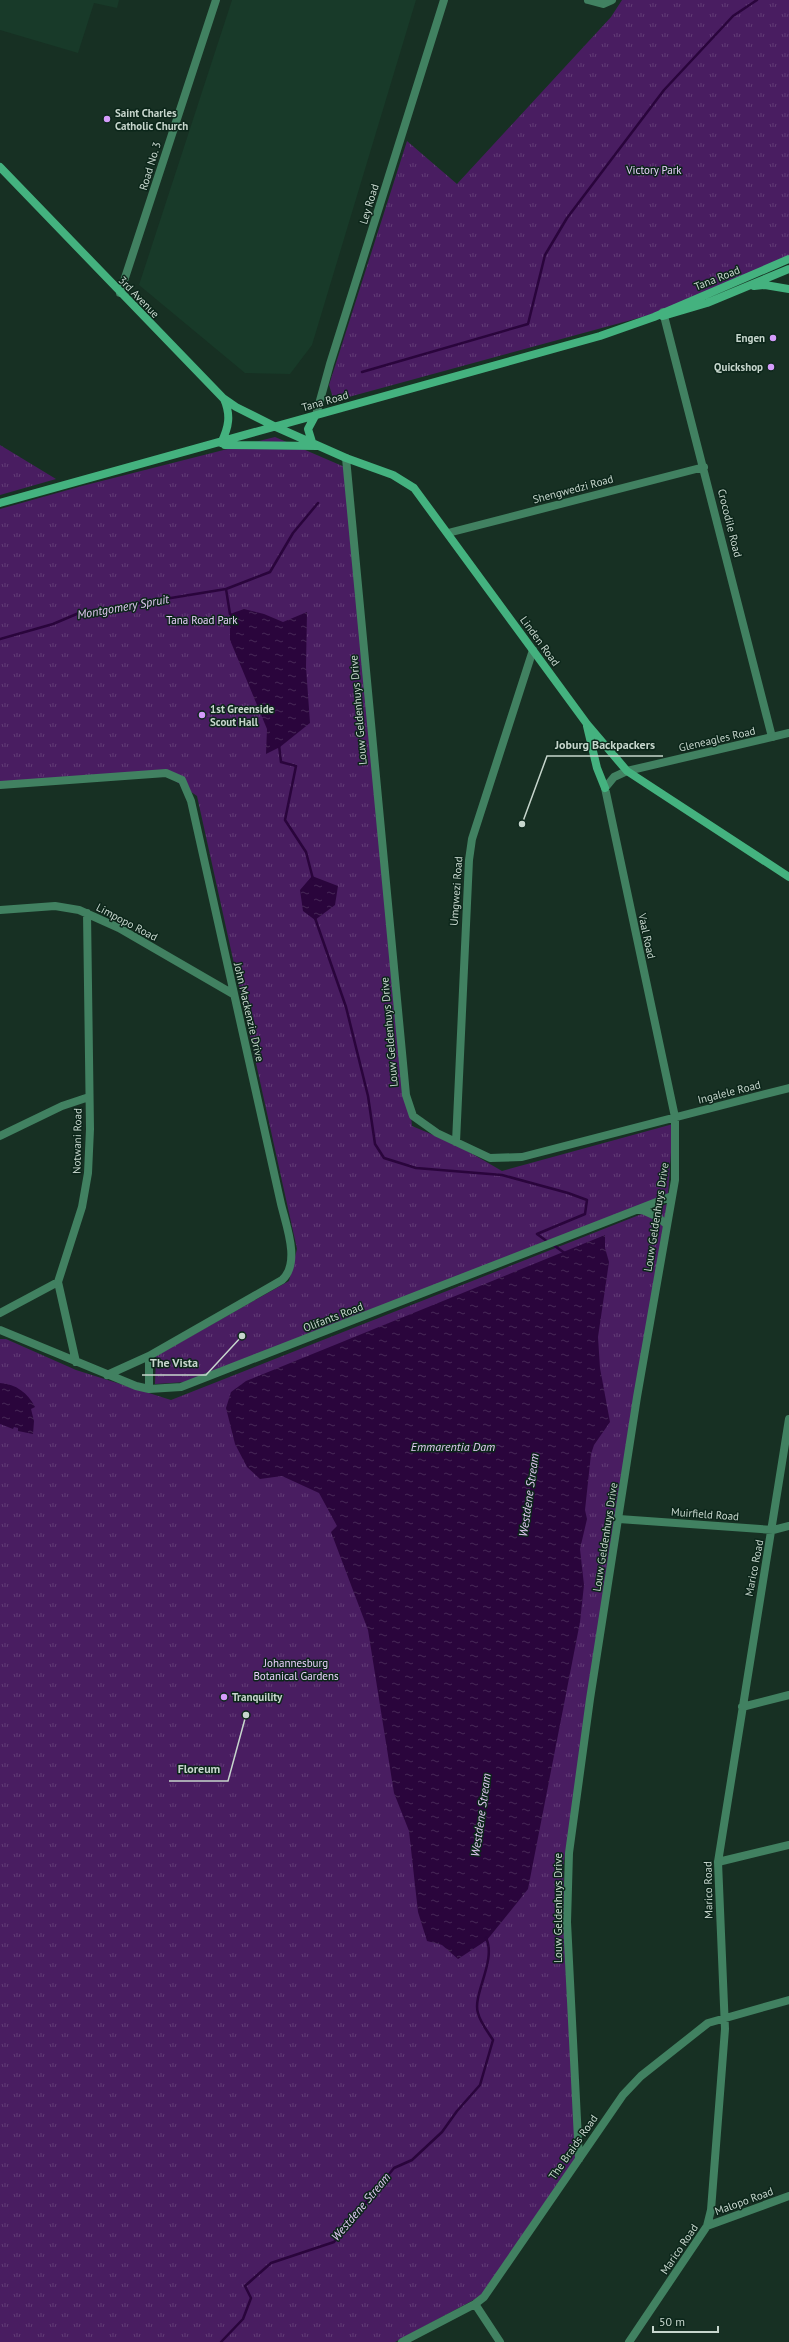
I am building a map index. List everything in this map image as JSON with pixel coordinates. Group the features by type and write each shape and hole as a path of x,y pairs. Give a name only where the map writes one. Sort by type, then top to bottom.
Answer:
{"main road":[{"name":"3rd Avenue","path":"0,167 223,398 241,410 276,427"},
{"name":"Tana Road","path":"664,314 789,259"},
{"name":"Tana Road","path":"0,504 600,336 664,314 694,308 789,269"},
{"path":"745,288 766,285 789,289"},
{"path":"223,398 228,412 229,422 217,444 321,446"},
{"path":"312,442 308,429 315,415"},
{"name":"Linden Road","path":"276,427 346,458 393,475 409,484 420,494 587,724 627,771 789,877"},
{"path":"587,724 598,772 605,788"}],"street":[{"name":"Road No. 3","path":"120,293 216,0"},
{"name":"Ley Road","path":"315,415 444,0"},
{"path":"588,0 603,4 612,0"},
{"name":"Crocodile Road","path":"664,314 772,737"},
{"name":"Louw Geldenhuys Drive","path":"346,458 407,1102 417,1121 490,1158 509,1158 675,1117 676,1156 672,1196 666,1224 590,1699 567,1874 567,1922 579,2159"},
{"name":"Shengwedzi Road","path":"448,533 704,466"},
{"name":"Umgwezi Road","path":"456,1142 469,855 533,650"},
{"name":"Gleneagles Road","path":"627,771 789,733"},
{"path":"605,788 614,777 627,771"},
{"name":"John Mackenzie Drive","path":"0,785 157,772 180,778 191,801 289,1242 290,1267 282,1280 149,1356 107,1375"},
{"name":"Vaal Road","path":"605,788 675,1117"},
{"name":"Limpopo Road","path":"0,910 55,906 79,910 119,928 233,994"},
{"name":"Notwani Road","path":"76,1362 58,1282 86,1190 90,1129 87,913"},
{"name":"Ingalele Road","path":"675,1117 789,1088"},
{"path":"0,1136 62,1106 89,1098"},
{"name":"Olifants Road","path":"0,1330 107,1375 150,1389 167,1389 193,1383 672,1196"},
{"path":"640,1209 656,1216 666,1224"},
{"path":"0,1313 58,1282"},
{"path":"149,1356 150,1389"},
{"name":"Marico Road","path":"628,2342 707,2226 713,2192 724,2046 718,1862 742,1706 773,1530 789,1419"},
{"name":"Muirfield Road","path":"619,1520 773,1530 789,1526"},
{"path":"742,1706 789,1695"},
{"path":"718,1862 789,1845"},
{"name":"The Braids Road","path":"402,2342 475,2304 484,2297 634,2082 704,2026 723,2018 789,2000"},
{"name":"Malopo Road","path":"707,2226 789,2196"},
{"path":"475,2304 500,2342"}],"shaded area":[{"path":"0,0 119,0 117,8 94,3 78,53 0,30"},
{"path":"232,0 416,0 312,345 290,374 245,373 139,285"}],"green space":[{"name":"Victory Park","path":"622,0 789,0 789,262 668,310 334,401 329,385 407,141 457,184 611,17"},
{"name":"Tana Road Park","path":"275,437 347,468 412,1126 457,1145 502,1171 673,1124 668,1194 186,1382 155,1384 156,1356 289,1281 297,1249 197,796 168,776 0,788 0,509 82,486"},
{"path":"0,445 56,479 0,495"},
{"name":"Johannesburg Botanical Gardens","path":"667,1204 621,1521 563,1867 578,2157 481,2296 395,2342 0,2342 0,1339 6,1339 76,1370 171,1400"}],"water":[{"path":"244,609 264,614 283,622 307,612 306,667 310,723 280,747 266,754 267,729 230,640 230,614"},
{"path":"312,876 338,886 335,905 315,920 303,911 300,890"},
{"name":"Emmarentia Dam","path":"605,1235 605,1248 609,1262 598,1337 600,1368 610,1422 594,1445 591,1454 585,1510 587,1519 580,1549 584,1585 580,1622 528,1889 487,1940 458,1959 442,1945 427,1941 418,1912 409,1831 394,1793 368,1630 331,1532 337,1526 319,1493 282,1476 260,1479 247,1467 235,1444 226,1408 231,1392 246,1381"},
{"path":"0,1383 16,1387 29,1397 35,1407 31,1409 34,1421 33,1434 18,1431 18,1428 14,1427 13,1429 0,1424"}],"waterway":[{"path":"362,372 528,324 545,255 567,218 664,90 733,16 757,0"},
{"path":"232,615 230,614 226,589 270,572 293,533 318,503"},
{"name":"Montgomery Spruit","path":"0,639 53,624 79,613 226,589"},
{"path":"279,745 281,762 296,766 285,820 306,852 313,879"},
{"path":"315,918 346,1007 368,1096 375,1144 384,1158 416,1168 502,1175 568,1193 587,1200 585,1214 537,1234 548,1242"},
{"name":"Westdene Stream","path":"552,1244 566,1254"},
{"name":"Westdene Stream","path":"221,2342 243,2319 251,2298 245,2286 271,2263 334,2242 394,2168 412,2160 442,2132 457,2111 480,2085 493,2040 480,2020 477,2006 489,1956 489,1947 486,1938"}],"place":[{"name":"Saint Charles Catholic Church","path":"107,119"},
{"name":"Engen","path":"773,338"},
{"name":"Quickshop","path":"771,367"},
{"name":"1st Greenside Scout Hall","path":"202,715"},
{"name":"Joburg Backpackers","path":"522,824"},
{"name":"The Vista","path":"242,1336"},
{"name":"Tranquility","path":"224,1697"},
{"name":"Floreum","path":"246,1715"}]}
